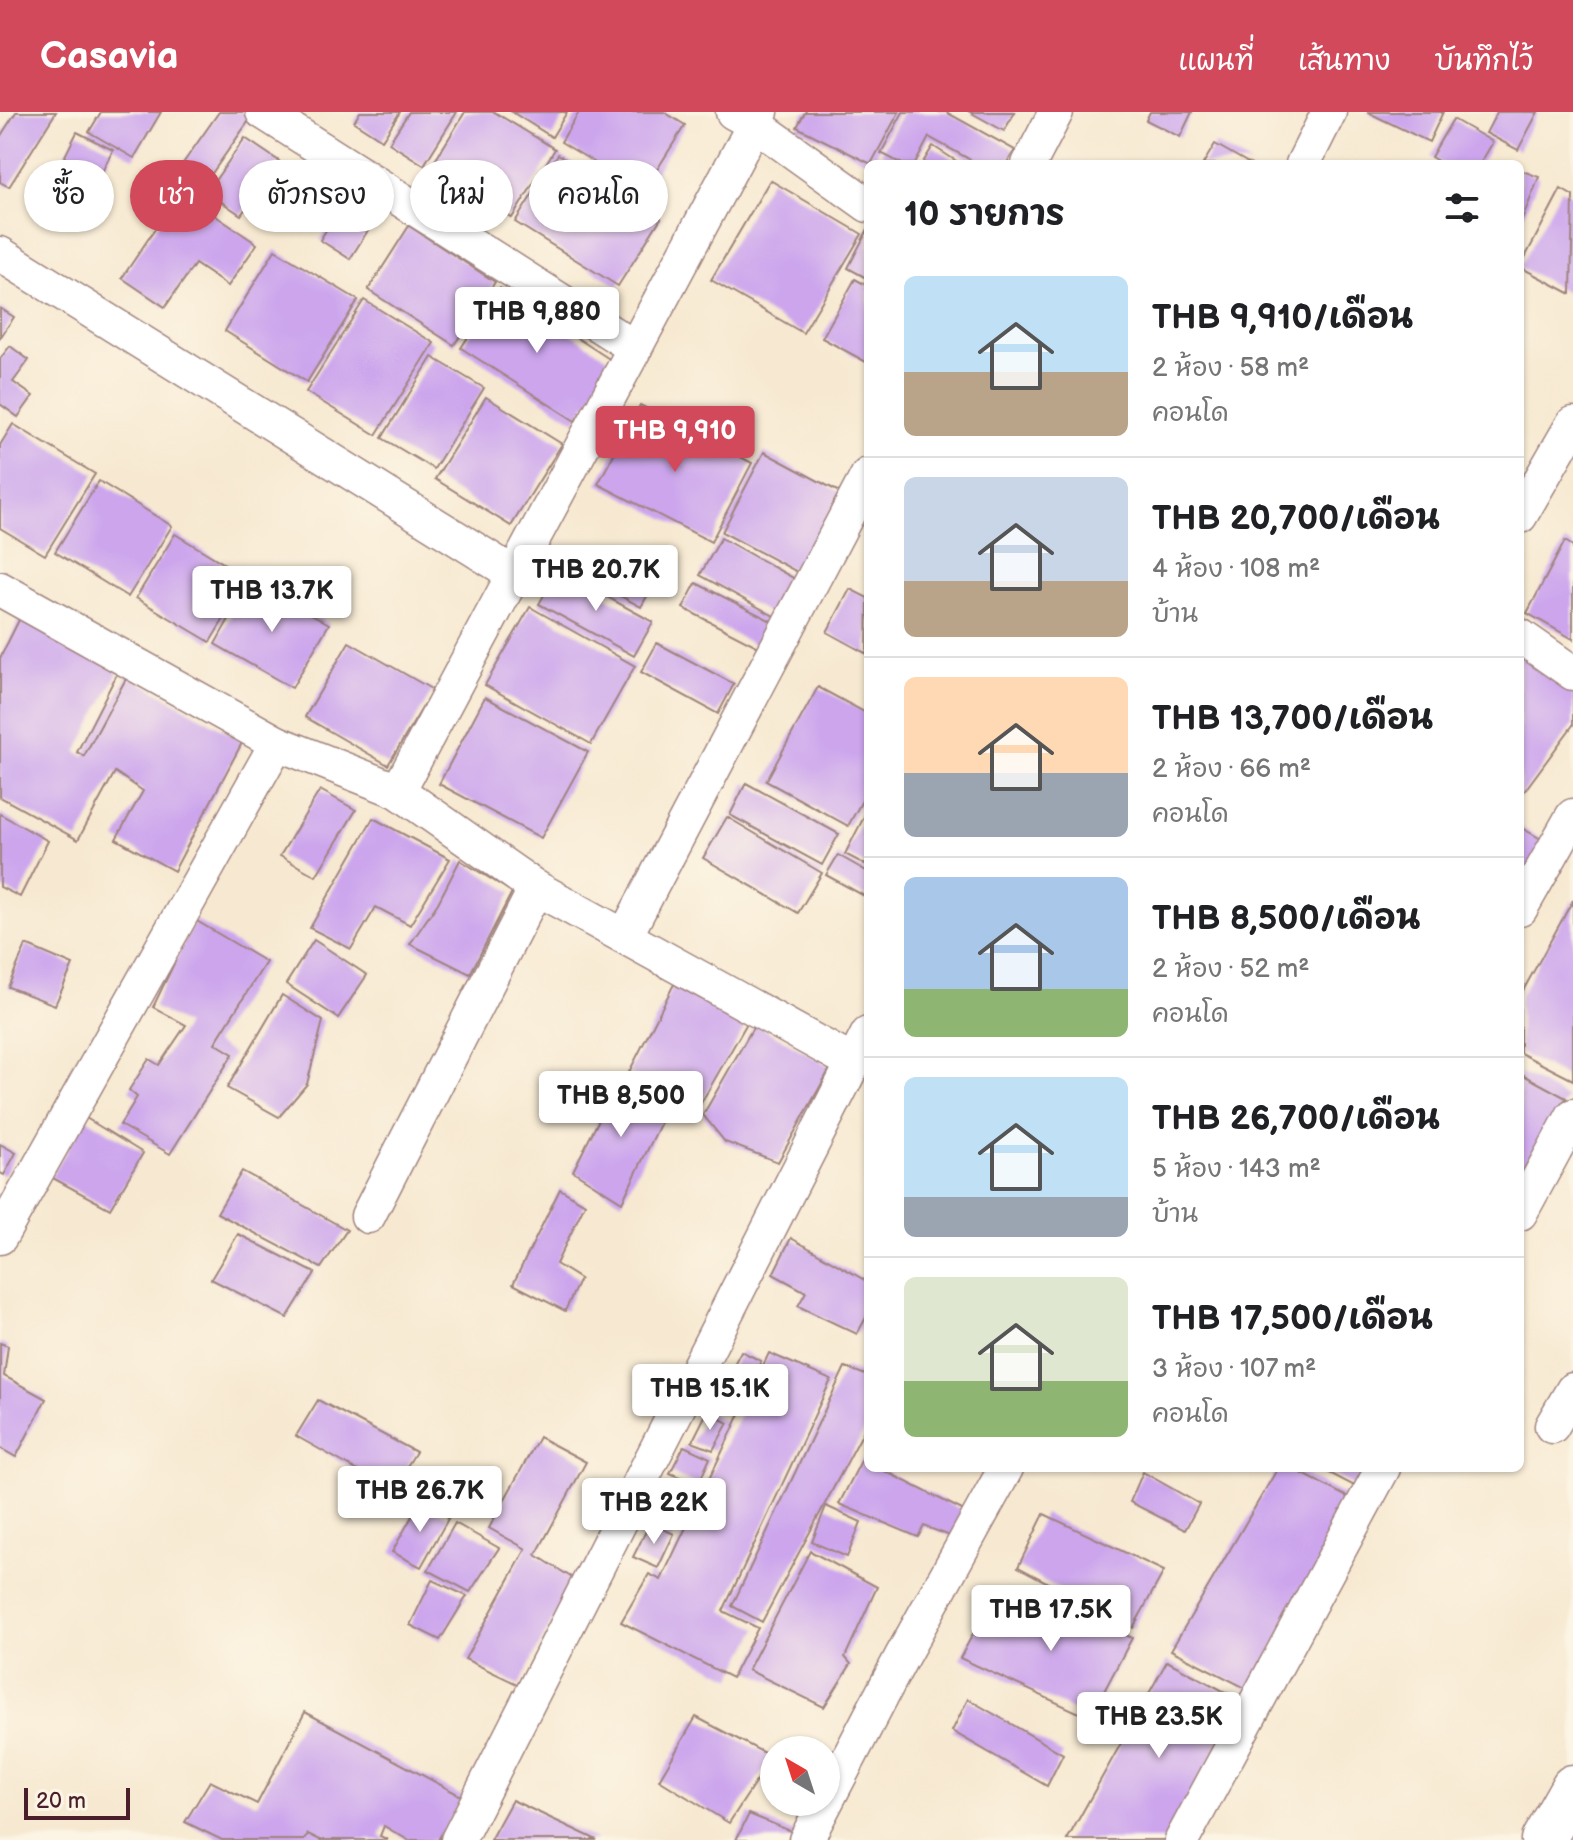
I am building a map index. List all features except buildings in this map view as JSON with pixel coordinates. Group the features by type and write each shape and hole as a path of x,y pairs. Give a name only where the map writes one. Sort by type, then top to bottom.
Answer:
{"main road":[{"path":"1543,1840 1573,1787"}],"street":[{"path":"263,112 635,348"},
{"path":"1031,160 1056,112"},
{"path":"1305,160 1329,112"},
{"path":"398,791 635,348 750,116 864,202"},
{"path":"0,254 514,574"},
{"path":"1524,509 1573,424"},
{"path":"625,936 864,483"},
{"path":"3,599 277,743 398,791 536,888 625,936 860,1048 458,1840"},
{"path":"1524,639 1573,673"},
{"path":"0,1237 277,743"},
{"path":"1524,902 1573,816"},
{"path":"368,1216 536,888"},
{"path":"1524,1206 1573,1116"},
{"path":"1552,1426 1573,1390"},
{"path":"806,1840 901,1658 1004,1472"},
{"path":"1182,1840 1381,1472"}]}
